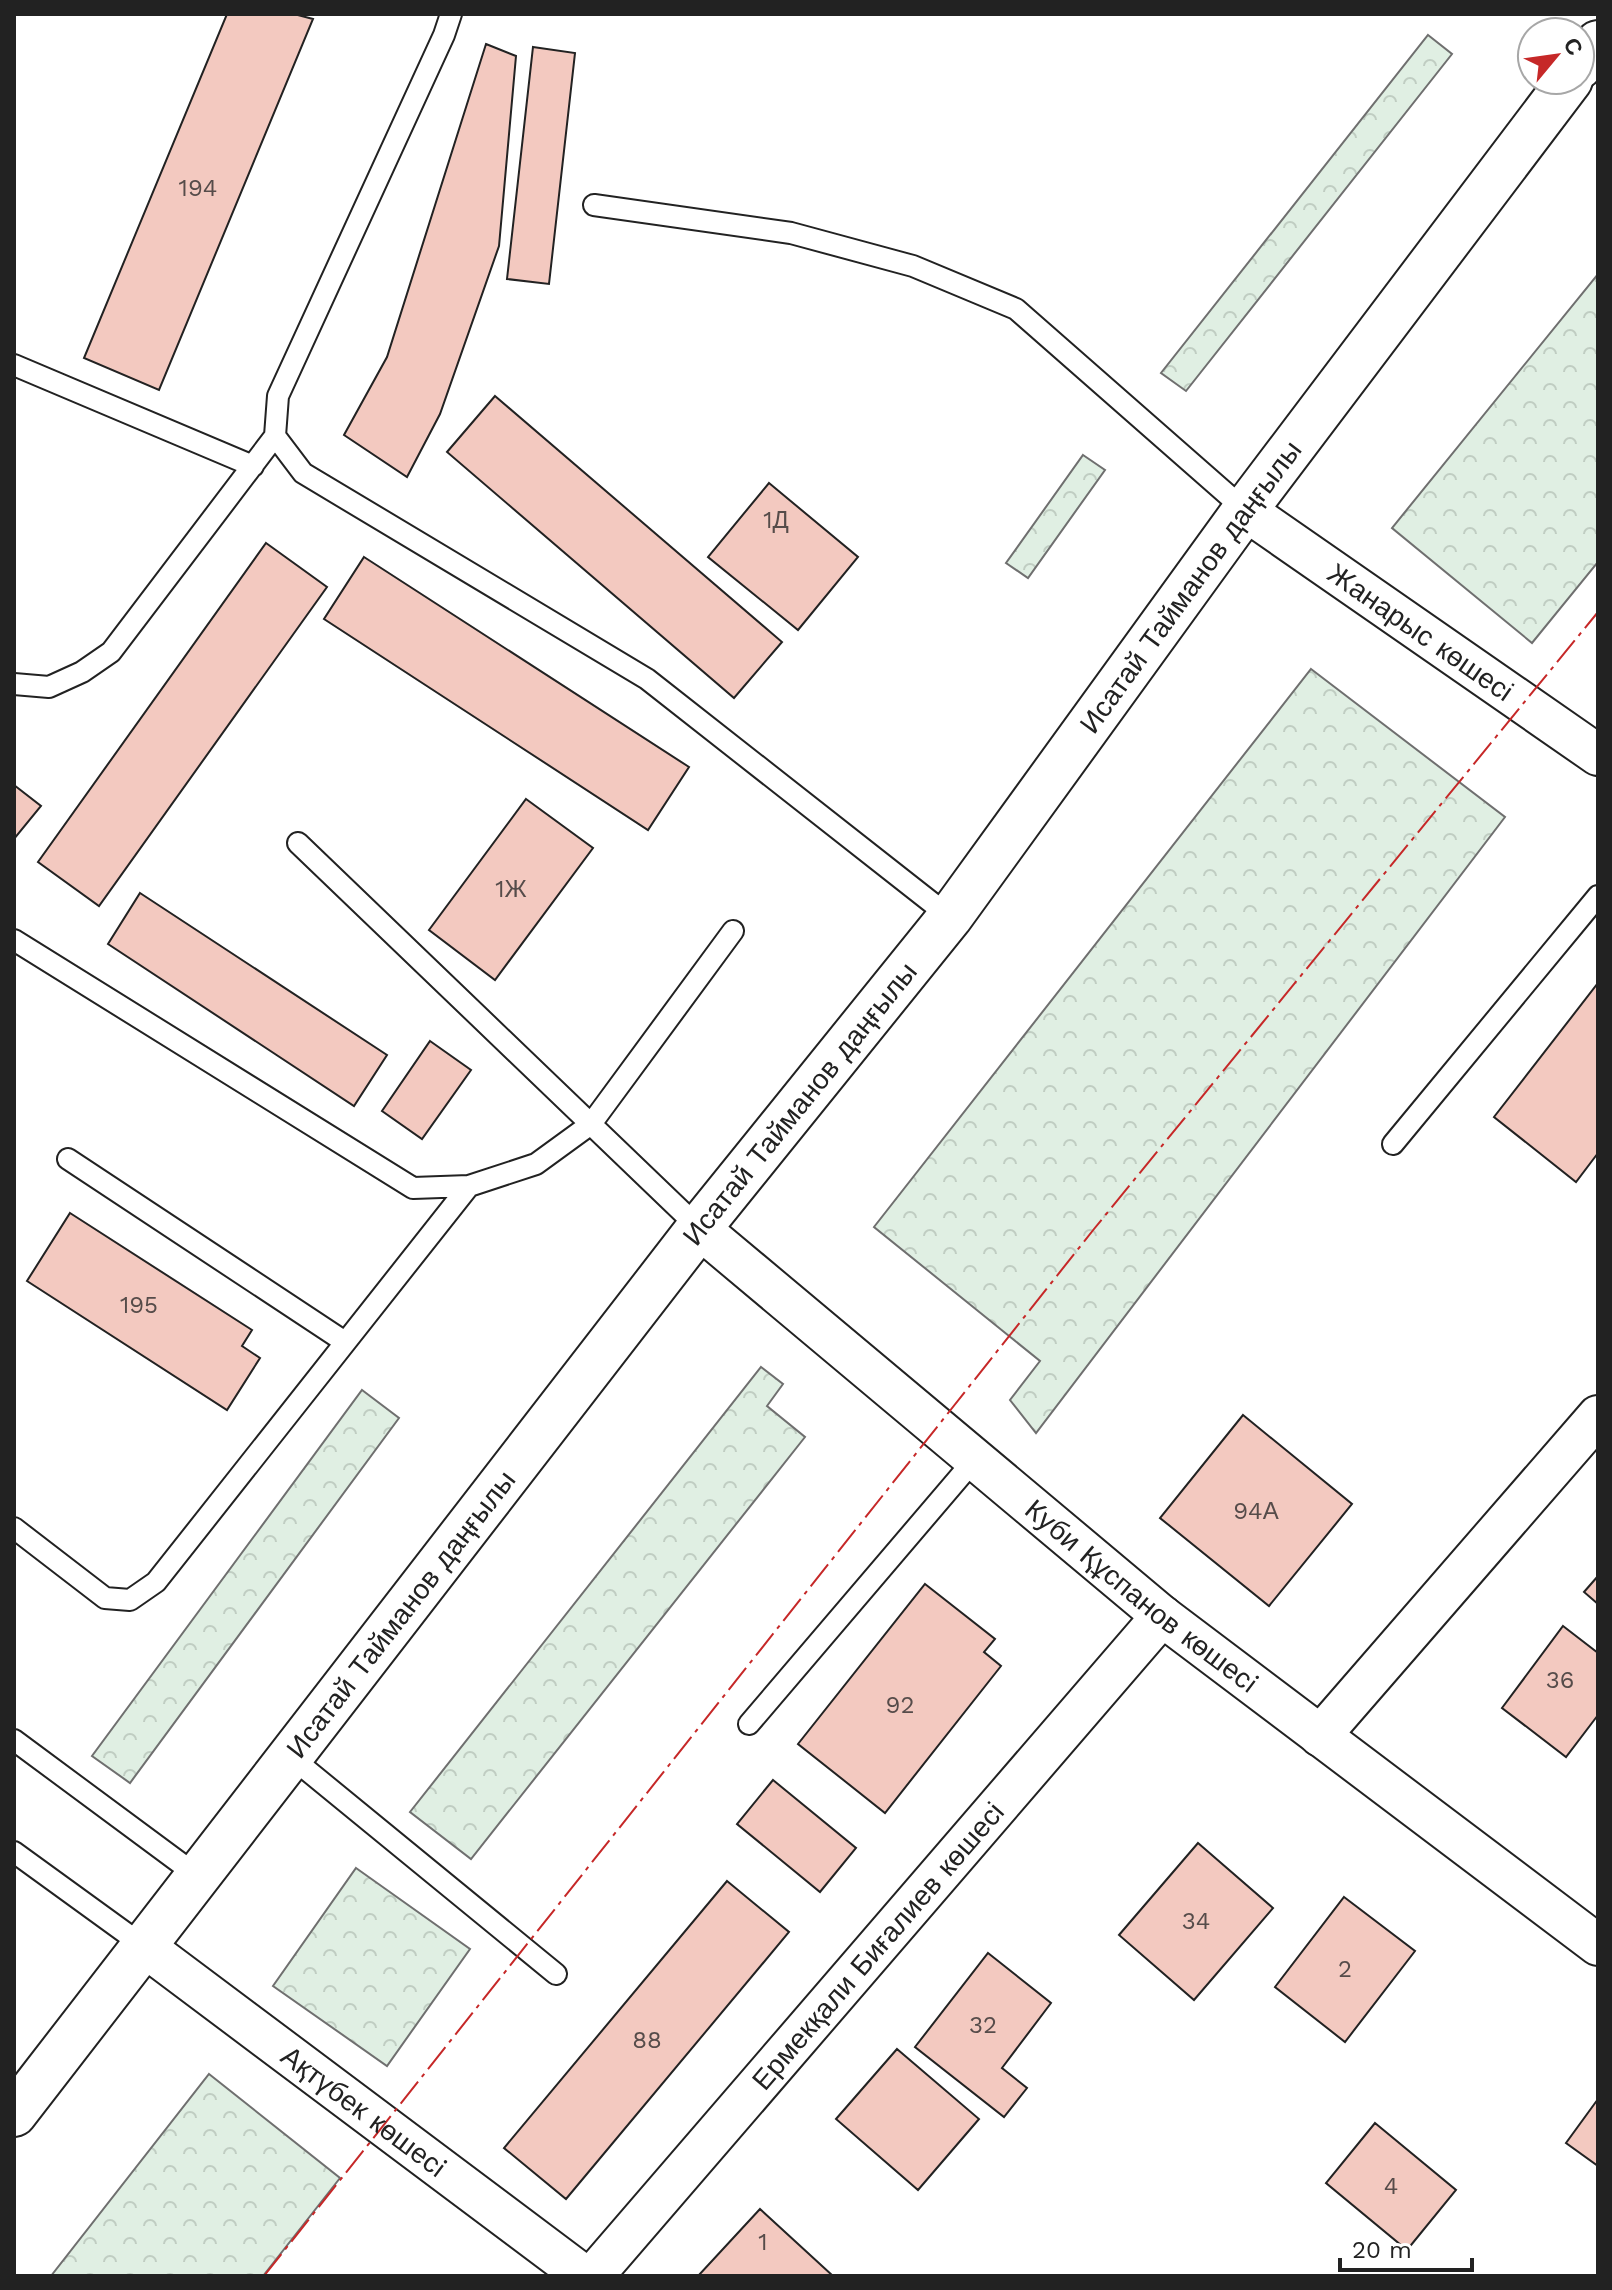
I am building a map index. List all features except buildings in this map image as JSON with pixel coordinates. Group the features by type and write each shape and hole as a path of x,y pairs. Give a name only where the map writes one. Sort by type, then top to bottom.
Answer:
{"main road":[{"name":"Исатай Тайманов даңғылы","path":"14,2114 699,1228 950,917 1245,510 1558,96"}],"street":[{"name":"Жанарыс көшесі","path":"1245,510 1598,755"},
{"name":"Куби Құспанов көшесi","path":"699,1228 1162,1616 1598,1945"},
{"path":"1320,1736 1598,1416"},
{"name":"Ермекқали Биғалиев көшесі","path":"593,2276 1162,1616"},
{"name":"Ақтүбек көшесi","path":"145,1947 584,2276"}],"lane":[{"path":"14,684 49,687 82,672 111,652 275,436 278,396 451,14"},
{"path":"594,205 791,233 913,266 1016,309 1245,510"},
{"path":"14,365 253,466"},
{"path":"275,436 303,473 647,679 950,917"},
{"path":"298,843 699,1228"},
{"path":"1393,1144 1598,896"},
{"path":"14,940 413,1188 469,1186 536,1164 591,1124 733,931"},
{"path":"68,1159 345,1342"},
{"path":"14,1528 105,1598 130,1600 156,1582 469,1186"},
{"path":"749,1724 975,1459"},
{"path":"14,1740 199,1877"},
{"path":"291,1757 556,1974"},
{"path":"14,1852 145,1947"}],"green space":[{"path":"1428,35 1452,54 1186,391 1161,373"},
{"path":"1598,274 1598,562 1532,643 1392,528"},
{"path":"1083,455 1105,470 1028,578 1006,563"},
{"path":"1311,669 1505,817 1036,1433 1010,1400 1040,1361 874,1227"},
{"path":"761,1367 783,1384 767,1406 805,1437 471,1859 410,1812"},
{"path":"362,1390 399,1418 130,1783 92,1756"},
{"path":"356,1868 470,1949 387,2066 273,1986"},
{"path":"209,2074 340,2178 263,2276 51,2276"}],"power":[{"path":"264,2276 1094,1229 1598,612"}]}
